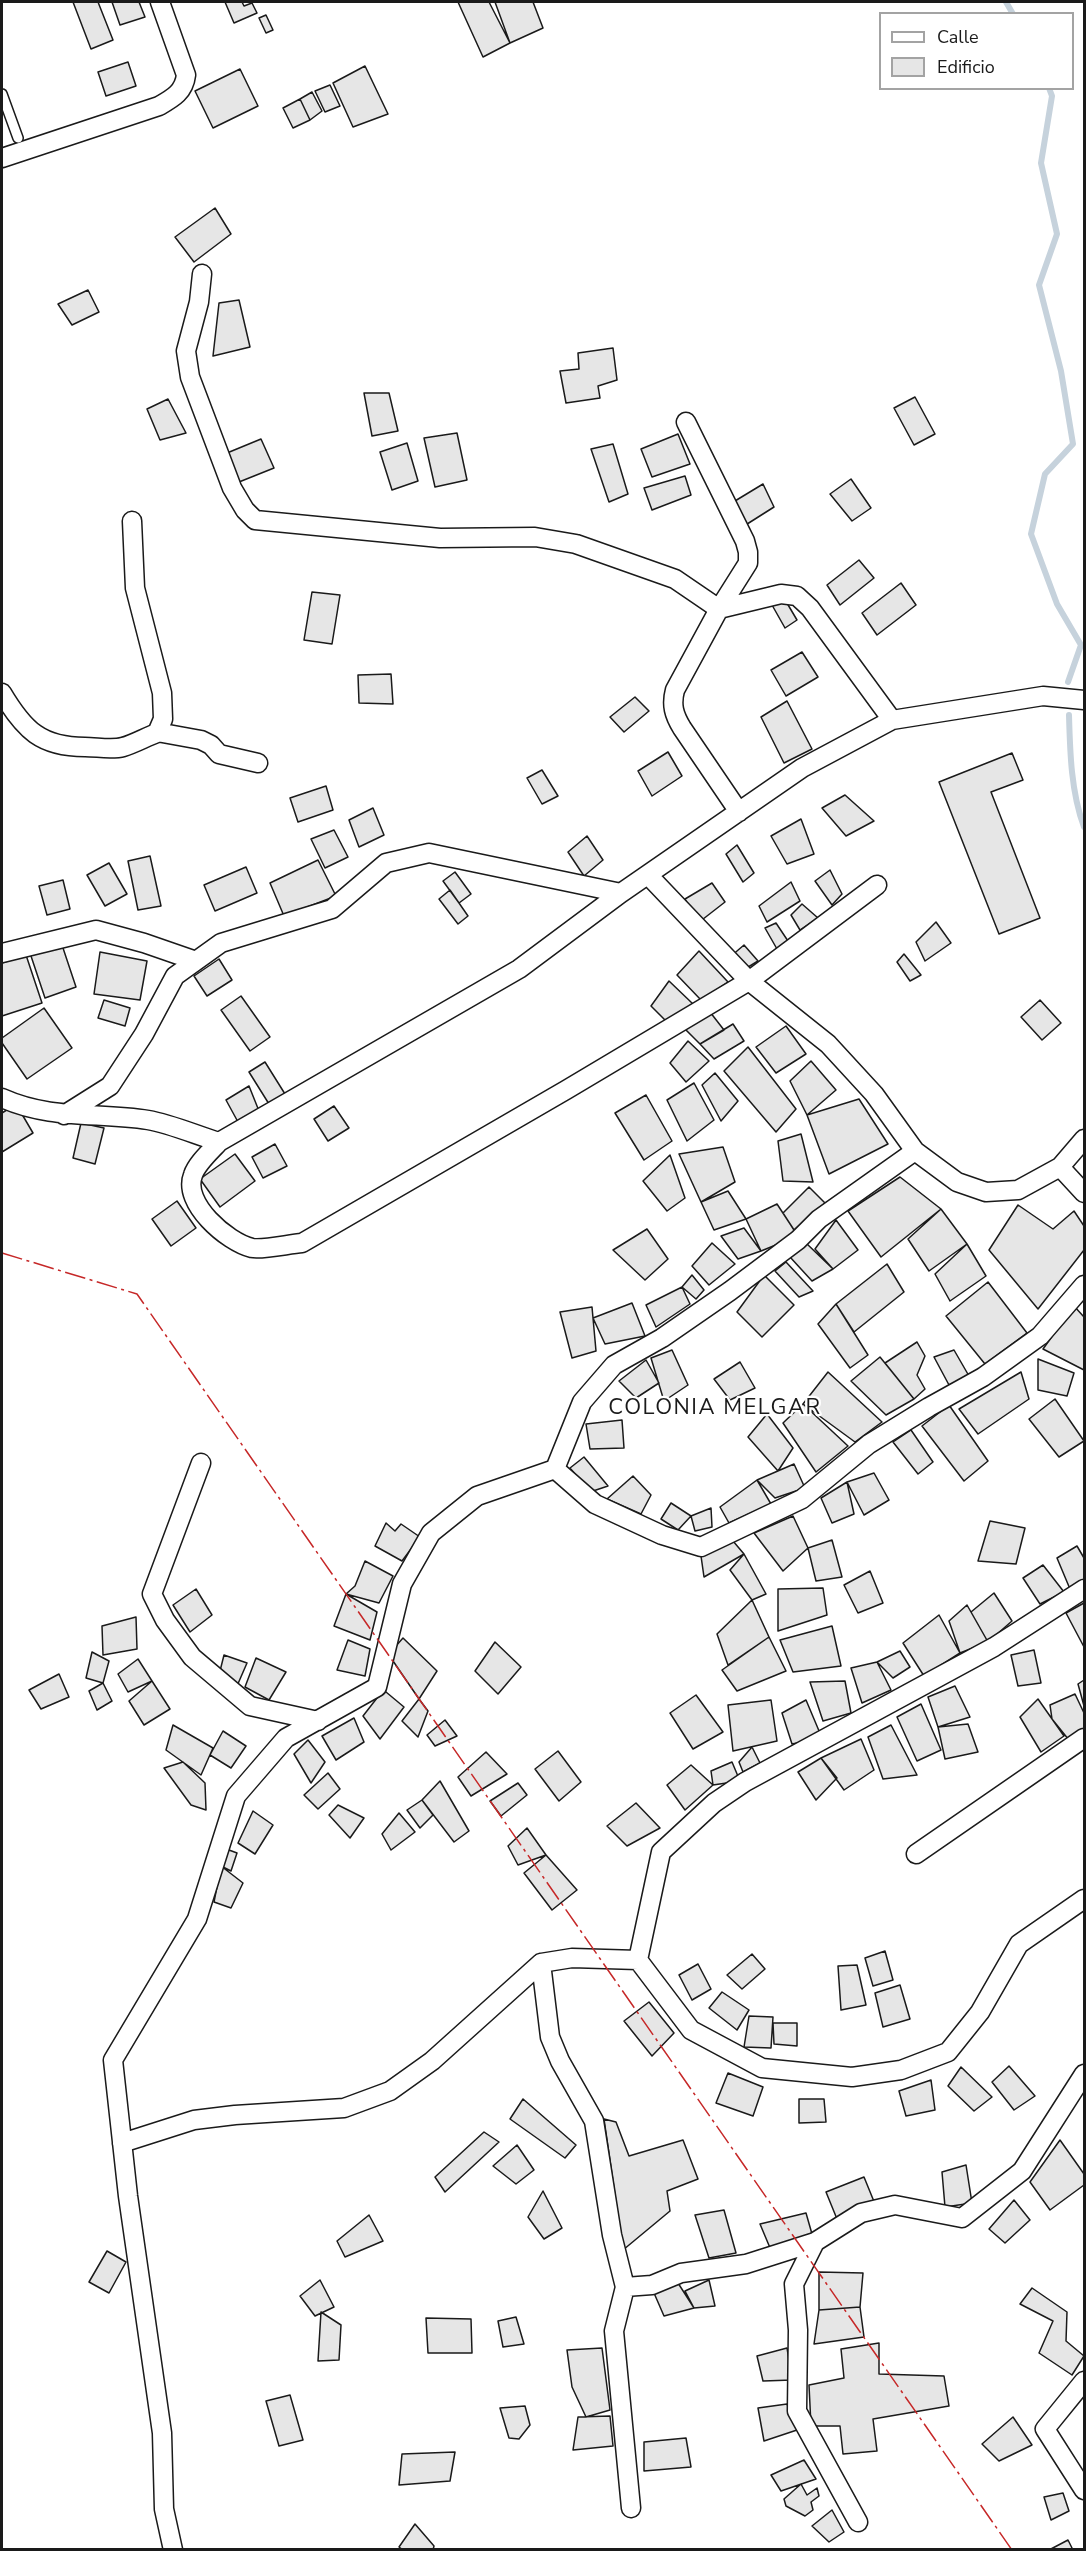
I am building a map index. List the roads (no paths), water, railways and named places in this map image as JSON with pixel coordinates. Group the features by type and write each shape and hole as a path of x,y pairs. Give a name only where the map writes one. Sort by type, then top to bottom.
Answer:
{"street":[{"path":"2,158 159,106 176,96 184,85 186,75 160,2"},
{"path":"202,274 199,302 186,351 190,377 232,488 245,510 255,520 440,538 535,537 576,544 675,579 719,609 781,594 797,596 810,608 892,720"},
{"path":"686,422 748,552 748,563 719,609 675,690 672,701 681,729 739,812"},
{"path":"132,521 135,588 162,693 163,719 157,732"},
{"path":"2,693 15,716 46,742 65,747 121,747 157,732 201,740 219,754 258,763"},
{"path":"877,885 749,981 302,1243 252,1248 223,1233 207,1219 193,1194 193,1175 219,1142 519,969 621,893 802,768 892,720 1043,696 1084,700"},
{"path":"64,1115 110,1086 144,1034 175,976 221,943 332,909 386,863 429,853 621,893"},
{"path":"648,875 749,981 828,1044 874,1094 915,1151 957,1182 986,1192 1018,1190 1060,1167 1084,1139"},
{"path":"2,953 96,930 196,961"},
{"path":"2,1100 64,1115 148,1120 219,1142"},
{"path":"172,2550 164,2510 162,2433 122,2143 113,2060 197,1919 236,1796 286,1738 377,1687 402,1584 431,1533 477,1496 555,1468 582,1402 615,1365 662,1338 730,1291 798,1240 819,1219 915,1151"},
{"path":"1060,1167 1084,1193"},
{"path":"555,1468 595,1504 663,1535 701,1547 802,1499 869,1444 983,1377 1040,1336 1084,1285"},
{"path":"201,1463 152,1594 165,1620 192,1658 250,1706 318,1720"},
{"path":"1084,1589 994,1647 745,1782 714,1803 661,1852 638,1960 691,2030 762,2068 852,2077 901,2070 948,2052 980,2012 1019,1944 1084,1899"},
{"path":"916,1854 1084,1738"},
{"path":"122,2143 194,2120 344,2108 390,2091 432,2061 541,1964 572,1958 638,1960"},
{"path":"541,1964 550,2037 560,2061 594,2121 612,2235 625,2287 614,2331 631,2508"},
{"path":"625,2287 652,2284 681,2273 746,2264 815,2242 861,2213 895,2205 962,2218 1022,2171 1084,2074"},
{"path":"815,2242 794,2284 798,2330 797,2411 858,2522"},
{"path":"1084,2381 1045,2429 1084,2490"}],"lane":[{"path":"2,94 18,138"}],"waterway":[{"path":"1006,2 1012,12"},
{"path":"1050,90 1052,96 1041,163 1057,234 1039,285 1061,371 1073,444 1045,474 1031,534 1057,604 1081,645 1068,682"},
{"path":"1069,715 1074,786 1084,827"}],"district":[{"name":"COLONIA MELGAR","path":"715,1409"}]}
